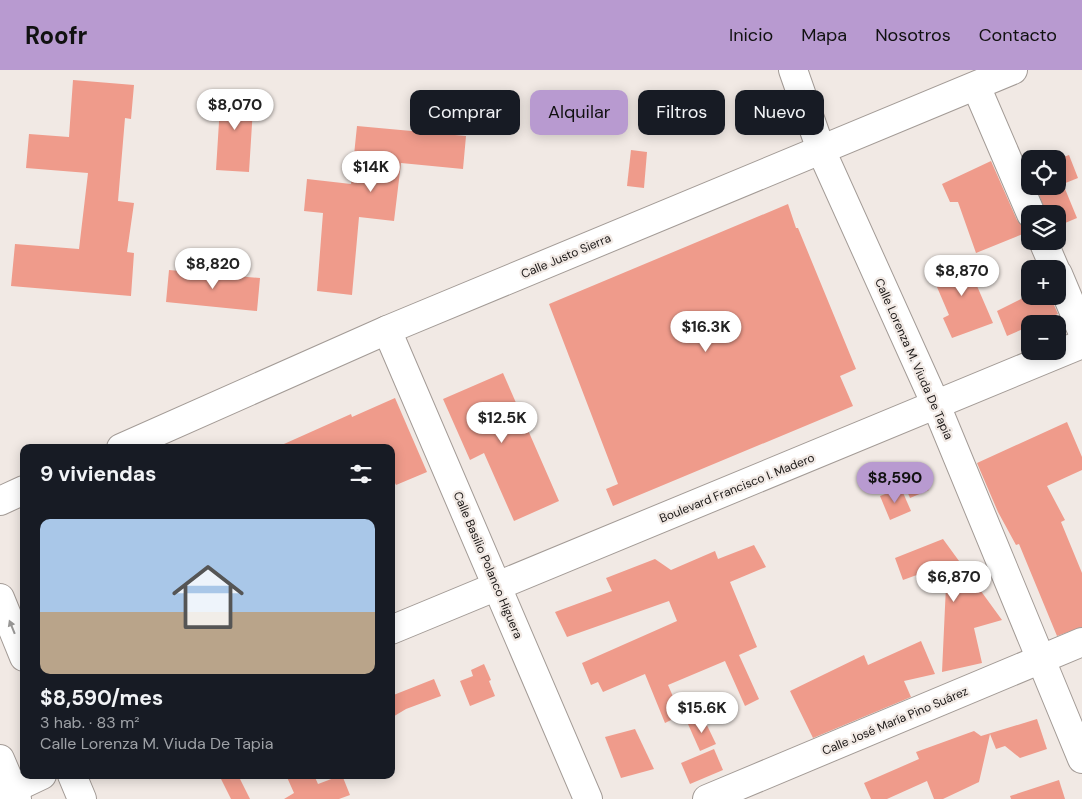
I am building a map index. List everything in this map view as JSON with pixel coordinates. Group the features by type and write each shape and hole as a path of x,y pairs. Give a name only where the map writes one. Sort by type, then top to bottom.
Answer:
{"street":[{"name":"Calle Lorenza M. Viuda De Tapia","path":"793,70 821,150 936,405 1082,759"},
{"name":"Calle Justo Sierra","path":"130,444 387,330 1014,70"},
{"path":"976,86 1027,205"},
{"path":"1066,293 1082,331"},
{"name":"Calle Basilio Polanco Higuera","path":"387,330 588,799"},
{"name":"Boulevard Francisco I. Madero","path":"395,628 1082,344"},
{"path":"0,501 20,492"},
{"path":"0,598 20,646"},
{"name":"Calle José María Pino Suárez","path":"707,799 1082,642"},
{"path":"0,759 10,794 35,779"},
{"path":"74,779 82,799"}],"building":[{"path":"73,80 134,85 131,119 125,118 118,201 134,203 127,252 134,253 131,296 11,286 15,244 79,249 88,173 26,168 29,134 69,137"},
{"path":"221,90 254,92 249,172 216,170"},
{"path":"357,126 410,131 410,135 466,136 463,169 401,163 394,221 359,217 352,295 317,291 323,213 304,211 307,179 351,184"},
{"path":"631,150 647,152 644,188 627,186"},
{"path":"1069,155 1078,178 1066,183 1066,156"},
{"path":"991,161 1017,220 1021,223 1021,235 976,253 958,202 950,202 942,184"},
{"path":"1066,191 1077,218 1066,223 1066,205 1043,205 1039,195 1066,195"},
{"path":"788,204 796,228 798,228 856,369 840,376 853,406 613,506 606,489 618,484 549,304"},
{"path":"970,256 983,283 977,286 993,323 952,338 943,318 949,315 931,273"},
{"path":"169,270 260,278 257,311 166,302"},
{"path":"1021,299 1021,305 1054,305 1058,314 1021,315 1021,330 1007,336 997,311"},
{"path":"503,373 559,501 514,521 484,453 470,460 443,399"},
{"path":"395,398 427,472 396,485 395,444 284,444 351,414 352,417"},
{"path":"1067,422 1082,457 1082,470 1047,486 1065,520 1061,522 1082,573 1082,627 1057,636 1019,544 1016,545 998,512 977,463"},
{"path":"921,472 929,490 910,498 902,480"},
{"path":"901,488 911,511 890,520 880,496"},
{"path":"943,539 1002,620 974,628 982,663 942,672 947,564 903,580 895,558"},
{"path":"754,545 766,567 730,582 757,647 739,655 759,699 745,706 725,661 668,685 681,715 665,723 645,674 603,692 598,682 591,685 582,663 677,621 669,601 567,637 555,612 612,591 606,578 655,559 671,570 715,551 718,559"},
{"path":"921,641 935,674 904,681 911,697 813,738 790,691 864,655 868,665"},
{"path":"484,664 495,696 470,706 460,681 473,676 471,670"},
{"path":"434,679 441,696 406,709 395,716 395,694"},
{"path":"703,717 716,744 700,751 688,724"},
{"path":"1037,719 1047,749 1020,758 1005,746 996,749 990,734 979,782 943,799 934,799 927,781 887,799 871,799 864,783 919,759 916,752 974,731 981,736"},
{"path":"635,729 654,769 621,778 605,737"},
{"path":"714,749 723,770 690,784 681,763"},
{"path":"221,779 240,779 250,799 231,799"},
{"path":"288,779 316,779 318,784 331,779 344,779 350,795 339,799 284,799 294,793"},
{"path":"1059,780 1065,799 1011,799 1010,796"}]}
